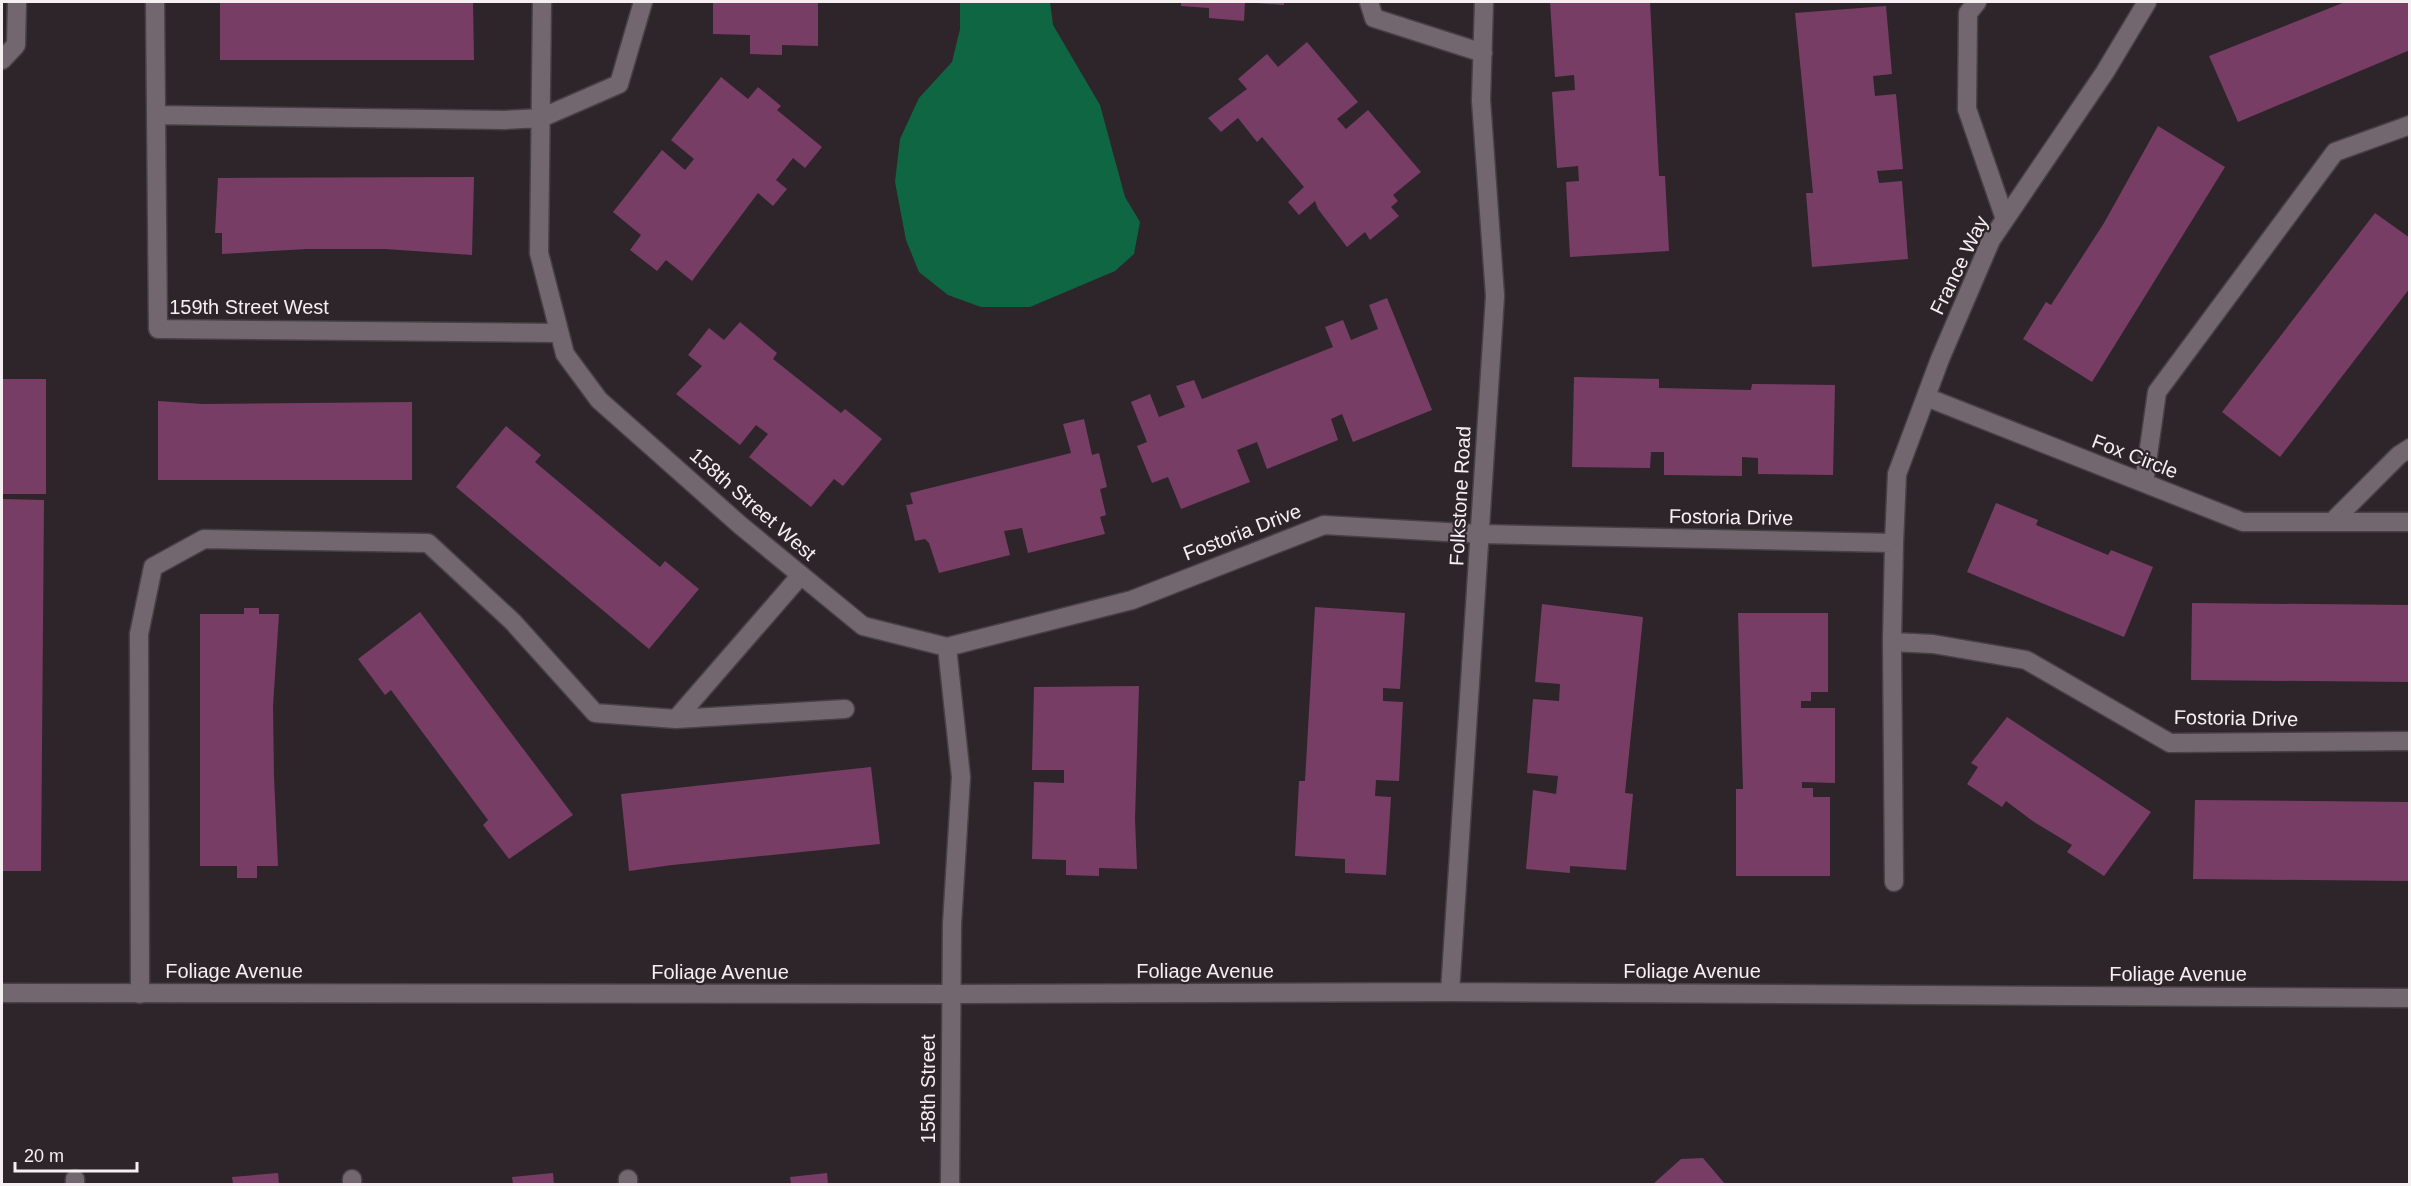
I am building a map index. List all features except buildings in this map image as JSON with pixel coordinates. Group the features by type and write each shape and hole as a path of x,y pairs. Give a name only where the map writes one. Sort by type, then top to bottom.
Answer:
{"street":[{"path":"2,60 16,45 17,2"},
{"name":"159th Street West","path":"155,2 158,329 559,333"},
{"name":"158th Street West","path":"542,2 539,254 565,354 599,400 740,525 863,626 947,647"},
{"path":"156,115 505,120 541,118 619,84 643,2"},
{"path":"1369,2 1374,18 1483,53"},
{"name":"Folkstone Road","path":"1450,992 1495,296 1482,100 1484,2"},
{"path":"1977,2 1968,13 1967,109 2005,219"},
{"name":"France Way","path":"1894,543 1897,474 1990,240 2105,72 2147,2"},
{"path":"2144,483 2157,392 2164,382 2335,152 2409,124"},
{"name":"Fox Circle","path":"1926,398 2243,522 2409,522"},
{"path":"2333,521 2399,455 2409,448"},
{"name":"Fostoria Drive","path":"947,647 1132,600 1324,525 1481,534 1894,543"},
{"path":"140,994 139,634 153,567 204,539 428,543 513,622 595,713 676,719 845,710"},
{"path":"1894,543 1892,642 1894,882"},
{"path":"676,719 801,575"},
{"name":"Fostoria Drive","path":"1892,642 1933,644 2026,660 2170,743 2409,741"},
{"path":"947,647 961,777 952,924 951,994"},
{"name":"Foliage Avenue","path":"2,993 1450,992 2409,998"},
{"name":"158th Street","path":"950,1185 951,994"}],"shaded area":[{"path":"960,2 1050,2 1053,25 1100,105 1125,197 1140,222 1134,254 1115,271 1030,307 981,307 948,295 919,272 906,240 895,182 900,139 919,98 952,62 960,29"}]}
